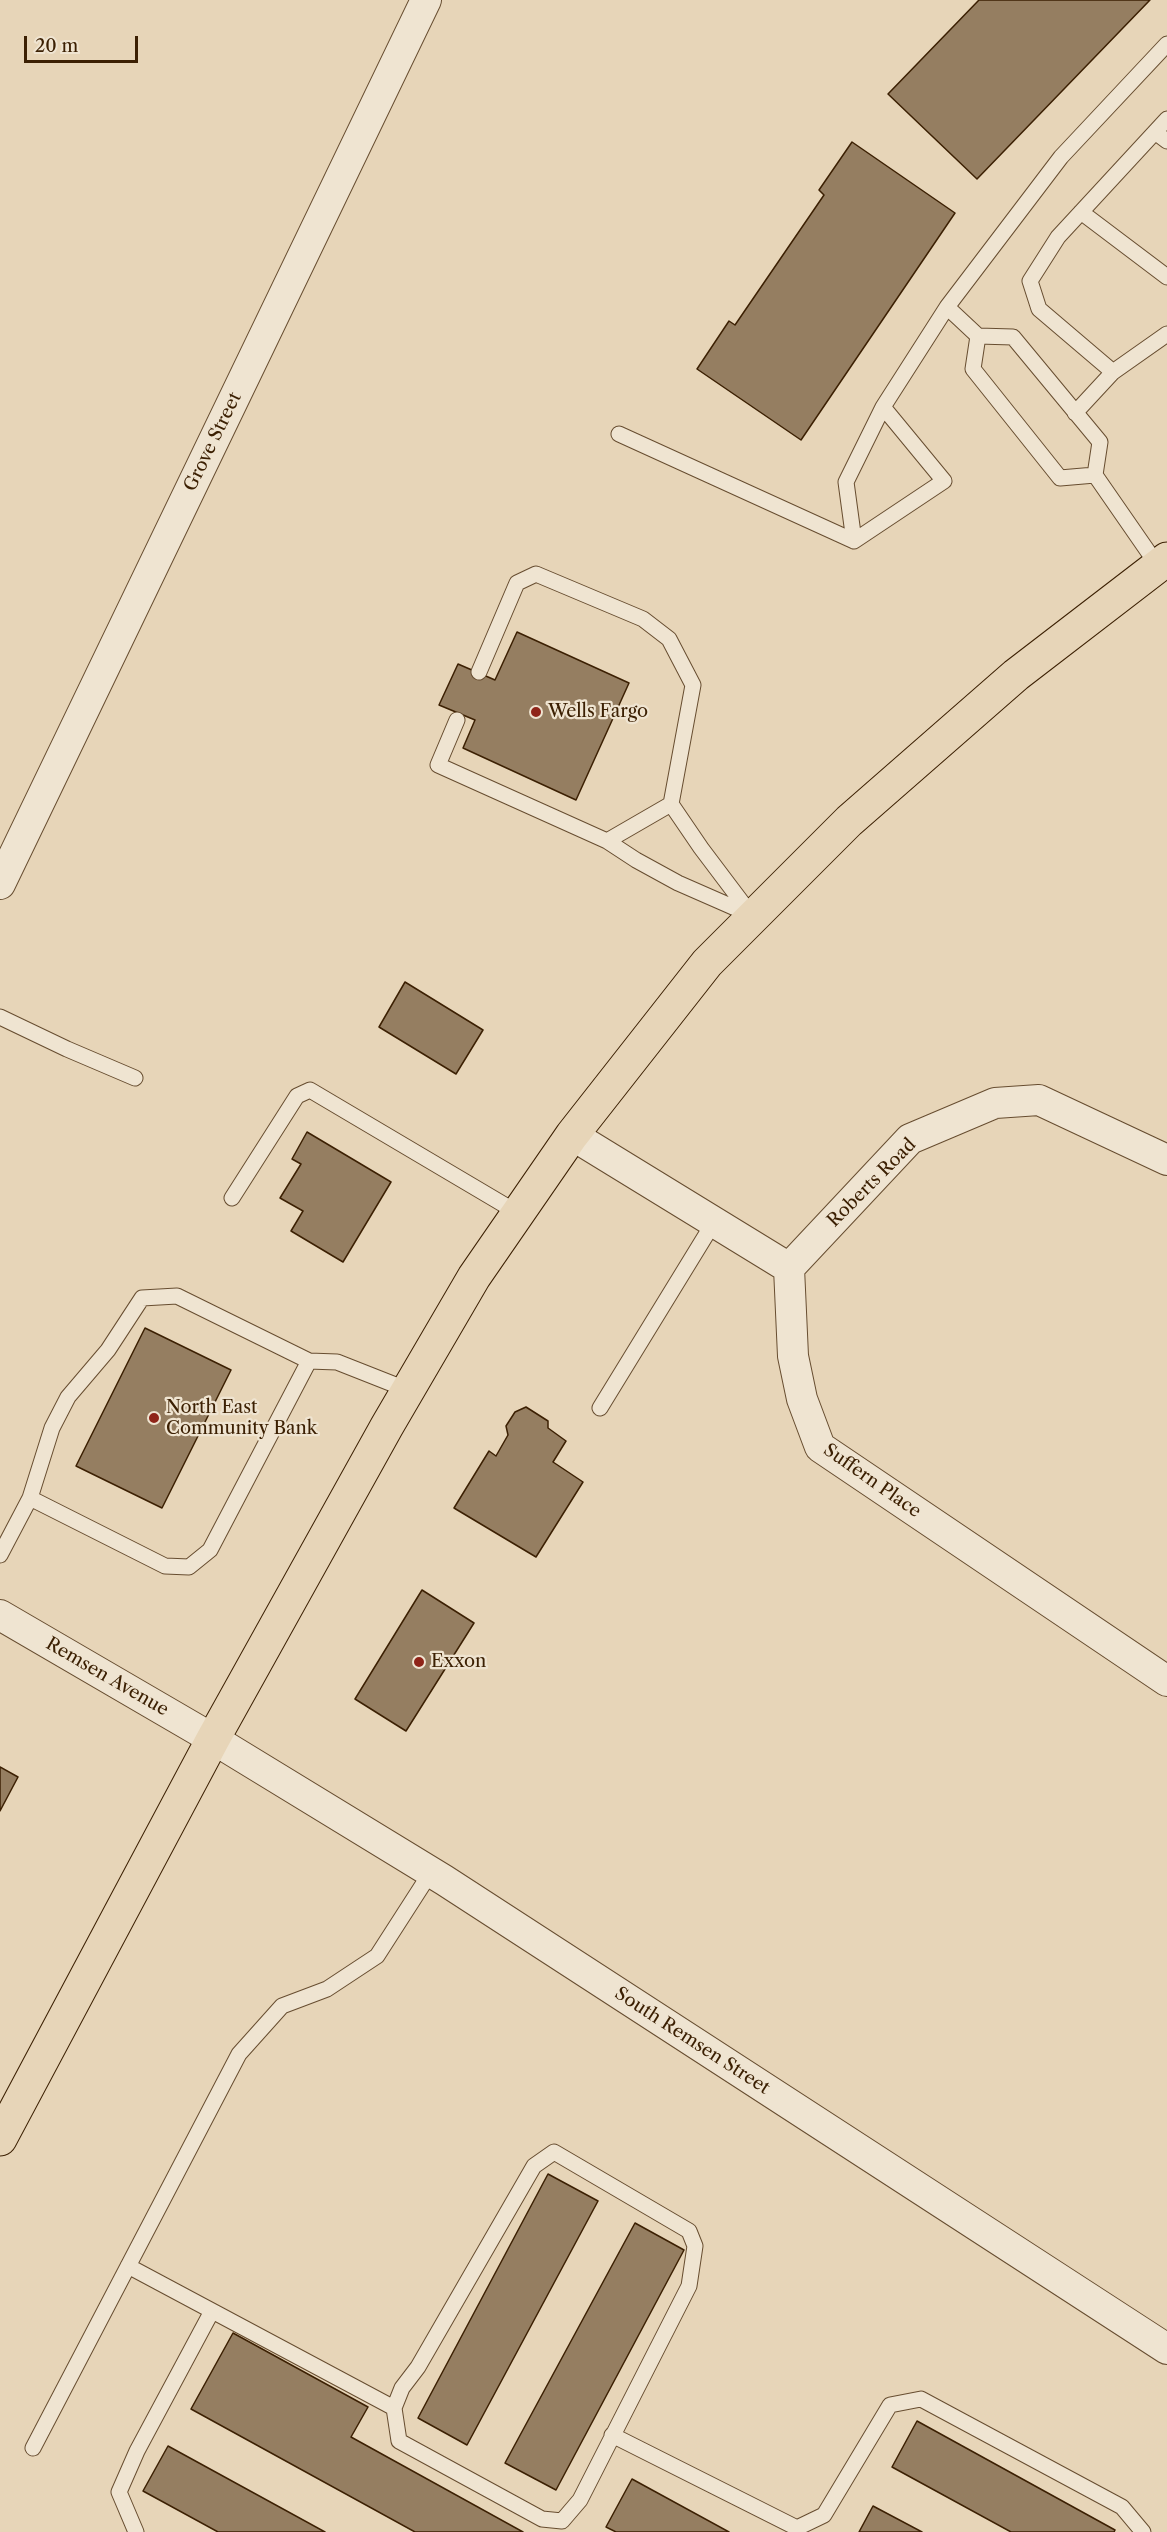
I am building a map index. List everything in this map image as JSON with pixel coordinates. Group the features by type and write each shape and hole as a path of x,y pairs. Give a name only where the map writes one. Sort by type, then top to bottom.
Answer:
{"main road":[{"path":"0,2139 213,1739 408,1390 474,1277 572,1135 707,963 849,821 990,698 1162,563"}],"street":[{"name":"Grove Street","path":"0,885 426,0"},
{"name":"Roberts Road","path":"789,1268 910,1139 995,1102 1039,1100 1167,1160"},
{"path":"572,1135 789,1268"},
{"name":"Suffern Place","path":"789,1268 793,1356 802,1399 820,1447 1167,1681"},
{"name":"Remsen Avenue","path":"0,1615 213,1739"},
{"name":"South Remsen Street","path":"213,1739 430,1872 1167,2349"}],"lane":[{"path":"854,541 846,482 883,407 947,307 1061,157 1167,44"},
{"path":"1113,372 1038,309 1030,281 1058,237 1161,137 1167,119"},
{"path":"1082,212 1167,277"},
{"path":"947,307 978,336 1013,337 1100,442 1095,476 1162,563"},
{"path":"1076,413 1113,372 1167,334"},
{"path":"978,336 973,369 1060,478 1095,476"},
{"path":"854,541 944,481 883,407"},
{"path":"619,434 854,541"},
{"path":"479,672 517,584 536,574 643,619 669,639 693,685 671,804 700,848 753,916"},
{"path":"457,720 438,765 608,841 636,860 678,883 753,916"},
{"path":"608,841 671,804"},
{"path":"0,1017 135,1078"},
{"path":"232,1198 297,1096 310,1090 518,1213"},
{"path":"600,1408 714,1222"},
{"path":"0,1555 30,1498 52,1428 69,1397 108,1350 142,1298 177,1296 309,1361 337,1362 408,1390"},
{"path":"30,1498 165,1566 189,1567 210,1550 309,1361"},
{"path":"33,2448 239,2054 282,2006 327,1989 378,1956 430,1872"},
{"path":"554,2152 689,2231 695,2246 689,2286 580,2500 562,2521 542,2519 399,2441 394,2408 402,2388 418,2367 534,2166 554,2152"},
{"path":"128,2266 394,2408"},
{"path":"136,2532 119,2492 137,2451 212,2311"},
{"path":"612,2435 797,2528 824,2515 890,2405 921,2399 1122,2507 1143,2532"}],"building":[{"path":"979,0 1150,0 977,179 888,94"},
{"path":"852,142 955,213 801,440 697,369 729,321 735,325 824,195 819,190"},
{"name":"Wells Fargo","path":"517,632 629,683 576,800 463,748 475,720 439,705 458,664 495,680"},
{"path":"405,982 483,1030 456,1074 379,1027"},
{"path":"307,1132 391,1182 343,1262 291,1231 303,1211 280,1198 301,1164 292,1159"},
{"name":"North East Community Bank","path":"145,1328 231,1370 162,1508 76,1466"},
{"path":"526,1407 548,1421 548,1428 566,1441 553,1462 583,1482 536,1557 454,1508 489,1451 496,1456 508,1435 506,1426 515,1412"},
{"path":"422,1590 474,1623 406,1731 355,1699"},
{"path":"0,1767 18,1777 0,1811"},
{"path":"548,2174 598,2201 467,2445 418,2418"},
{"path":"635,2223 684,2250 556,2490 505,2463"},
{"path":"233,2333 368,2407 351,2437 523,2532 415,2532 191,2409"},
{"path":"917,2421 1115,2530 1114,2532 1011,2532 892,2467"},
{"path":"168,2446 325,2532 218,2532 143,2491"},
{"path":"632,2479 729,2532 616,2532 606,2527"},
{"path":"873,2506 922,2532 859,2532"}],"place":[{"name":"Wells Fargo","path":"536,712"},
{"name":"North East Community Bank","path":"154,1418"},
{"name":"Exxon","path":"419,1662"}]}
